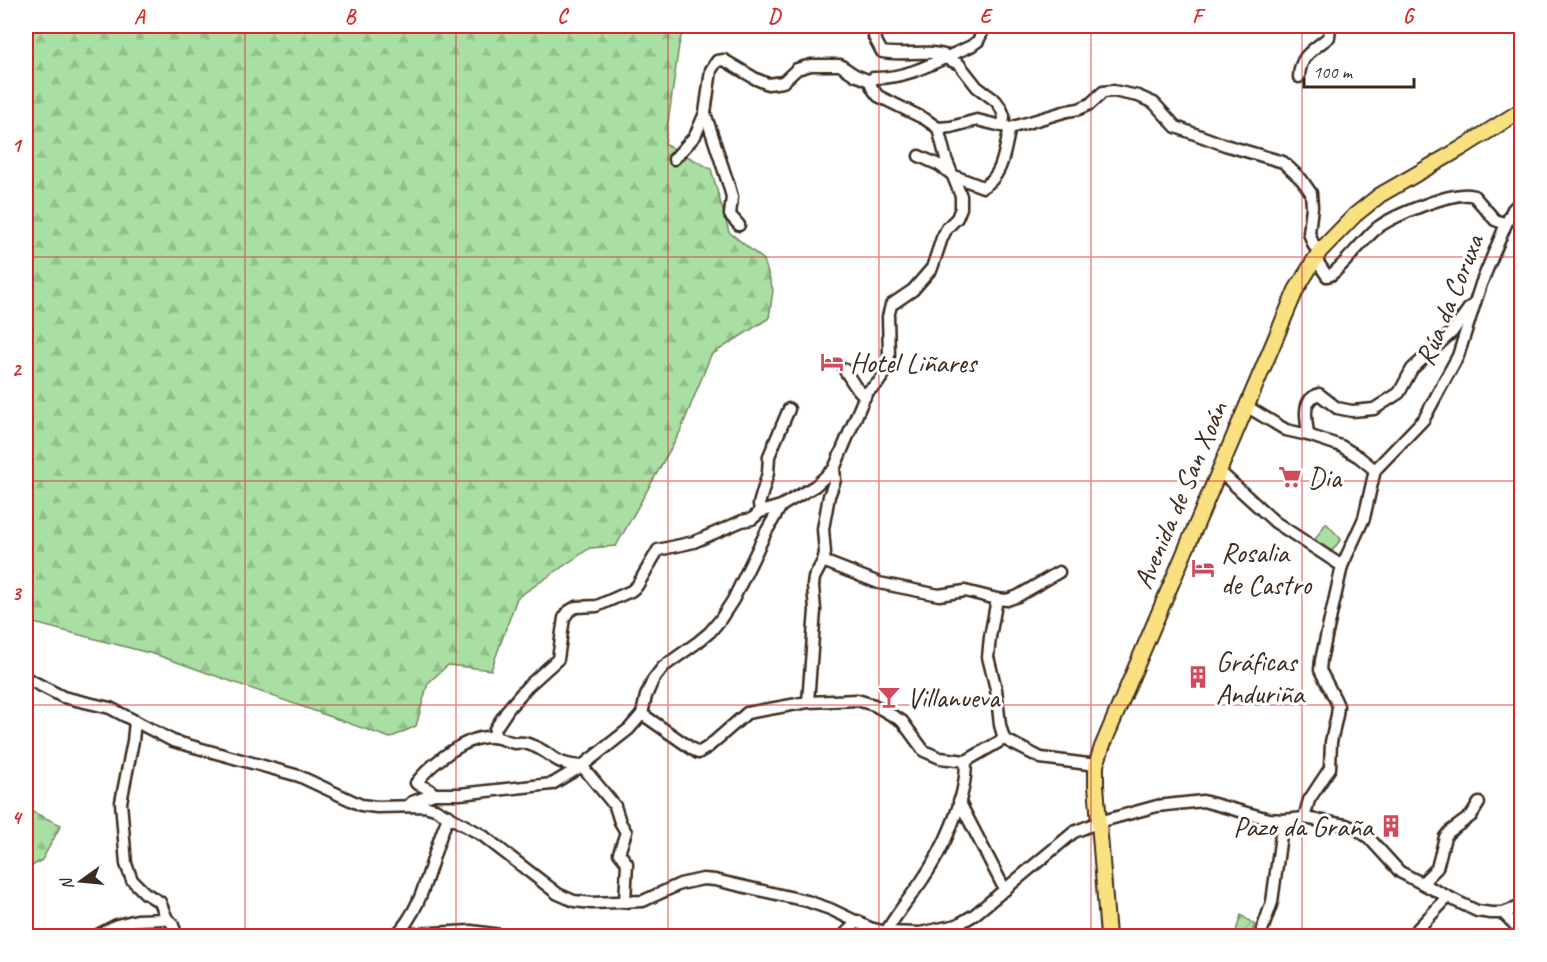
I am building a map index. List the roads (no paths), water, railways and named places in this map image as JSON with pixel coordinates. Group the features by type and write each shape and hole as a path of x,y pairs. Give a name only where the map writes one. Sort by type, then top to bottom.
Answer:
{"main road":[{"name":"Avenida de San Xoán","path":"1108,936 1098,822 1096,765 1218,470 1296,290 1318,255 1355,215 1380,195 1460,149 1521,110"}],"street":[{"path":"870,81 873,78 892,77 920,70 971,46 978,41 984,26"},
{"path":"1299,77 1299,66 1302,60 1329,37 1330,26"},
{"path":"874,37 882,52 895,55 939,53 959,64 976,87 996,101 1001,108 1007,127 998,174 991,183 983,187 954,176 939,165 919,156"},
{"path":"674,159 695,136 705,113 711,70 717,61 724,60 768,84 783,82 797,69 811,65 840,65 870,81"},
{"path":"870,81 878,96 939,128 977,120 1007,127 1078,109 1090,104 1103,92 1113,91 1138,96 1154,103 1176,127 1225,145 1283,162 1293,171 1311,193 1309,233 1327,276 1331,275 1379,227 1436,201 1460,194 1474,196 1495,220 1506,224"},
{"path":"705,113 732,197 730,215 739,225"},
{"path":"494,737 495,729 509,708 527,687 558,659 564,618 569,611 576,607 597,606 615,600 637,586 658,550 694,542 742,521 752,519 760,512 781,506 815,486 834,469 865,397 887,370 888,317 891,305 913,290 932,268 942,238 947,228 957,218 961,208 961,196 946,159 939,128"},
{"name":"Rúa da Coruxa","path":"1375,470 1424,419 1458,356 1478,294 1506,224 1513,208 1521,200"},
{"path":"1308,435 1305,414 1310,399 1319,394 1337,408 1352,411 1374,409 1390,399 1399,393 1412,369 1452,332 1478,294"},
{"path":"844,369 865,397"},
{"path":"1246,406 1286,430 1341,446 1375,470 1364,518 1342,566 1320,670 1338,706 1331,742 1330,768 1310,800 1304,818"},
{"path":"760,512 759,504 768,473 769,456 789,409"},
{"path":"808,702 815,610 813,586 814,578 823,561 825,544 823,529 829,496 835,480 834,469"},
{"path":"1218,470 1275,522 1342,566"},
{"path":"409,806 412,802 434,794 460,794 552,784 582,766 629,729 642,714 645,696 652,680 663,667 698,642 720,620 733,600 781,506"},
{"path":"823,561 879,583 939,595 965,591 1007,600 1059,572"},
{"path":"997,599 988,657 1004,739 1041,758 1096,765"},
{"path":"26,678 63,697 110,708 173,741 299,776 361,805 424,806 435,809 482,836 558,894 574,901 643,901 693,880 715,880 807,901 870,928 886,932 920,933 957,925 974,915 1074,832 1098,822 1157,806 1203,801 1262,817 1283,820 1304,818 1346,825 1369,838 1400,872 1477,911 1503,913 1521,906"},
{"path":"642,714 698,753 747,713 808,702 857,700 874,705 902,721 924,751 940,758 966,761 1004,739"},
{"path":"135,721 121,802 126,864 132,880 145,893 160,902 177,936"},
{"path":"434,794 416,783 428,768 463,745 482,738 494,737 515,743 528,743 566,766 582,766"},
{"path":"886,932 895,915 922,881 942,847 966,781 966,761"},
{"path":"582,766 615,806 626,832 619,853 627,864 626,902"},
{"path":"959,801 1005,890"},
{"path":"1422,883 1437,868 1445,837 1471,816 1479,803"},
{"path":"449,816 441,832 424,889 402,934 471,931 508,936"},
{"path":"1260,936 1272,902 1283,820"},
{"path":"1411,936 1448,897"},
{"path":"1503,913 1521,932"},
{"path":"96,936 117,925 137,920 167,919"},
{"path":"843,936 858,921"}],"place":[{"name":"Hotel Liñares","path":"832,362"},
{"name":"Dia","path":"1290,477"},
{"name":"Rosalia de Castro","path":"1203,568"},
{"name":"Gráficas Anduriña","path":"1198,677"},
{"name":"Villanueva","path":"889,697"},
{"name":"Pazo da Graña","path":"1391,826"}]}
